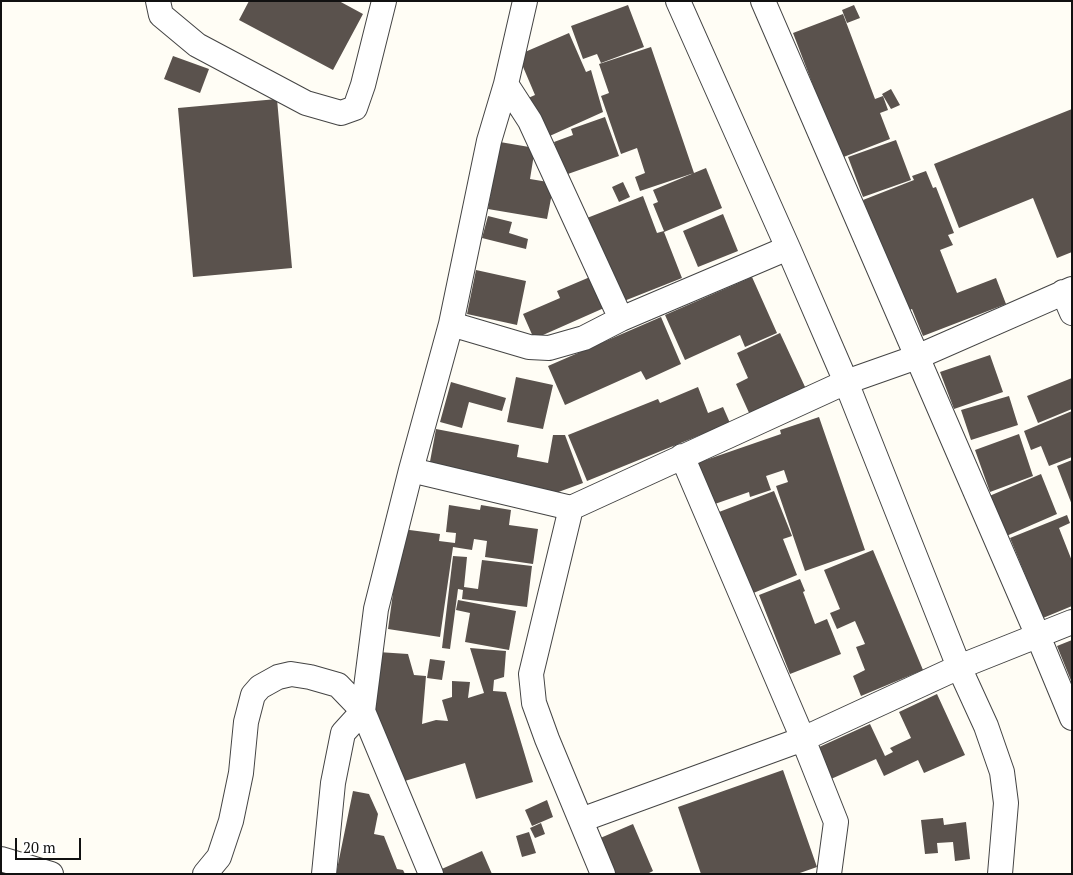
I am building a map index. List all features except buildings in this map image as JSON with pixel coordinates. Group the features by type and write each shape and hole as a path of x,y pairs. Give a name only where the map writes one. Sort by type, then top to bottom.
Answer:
{"street":[{"path":"158,1 161,14 197,44 306,102 341,113 355,108 363,85 384,1"},
{"path":"324,874 333,783 343,733 363,711 376,609 411,470 451,324 490,141 506,84 525,1"},
{"path":"678,1 846,382 959,667 986,726 1002,772 1006,803 1000,874"},
{"path":"763,1 1072,718"},
{"path":"506,84 530,121 621,319"},
{"path":"451,324 529,347 549,348 584,338 621,319 788,248"},
{"path":"411,470 571,508 846,382 917,357 1069,298"},
{"path":"682,456 803,739 836,822 829,874"},
{"path":"571,508 531,674 534,703 603,874"},
{"path":"581,820 803,739 959,667 1072,622"},
{"path":"205,874 219,857 231,821 241,773 246,722 253,695 260,687 278,677 291,674 338,685 363,711 431,874"},
{"path":"1,859 27,870 51,874"}]}
